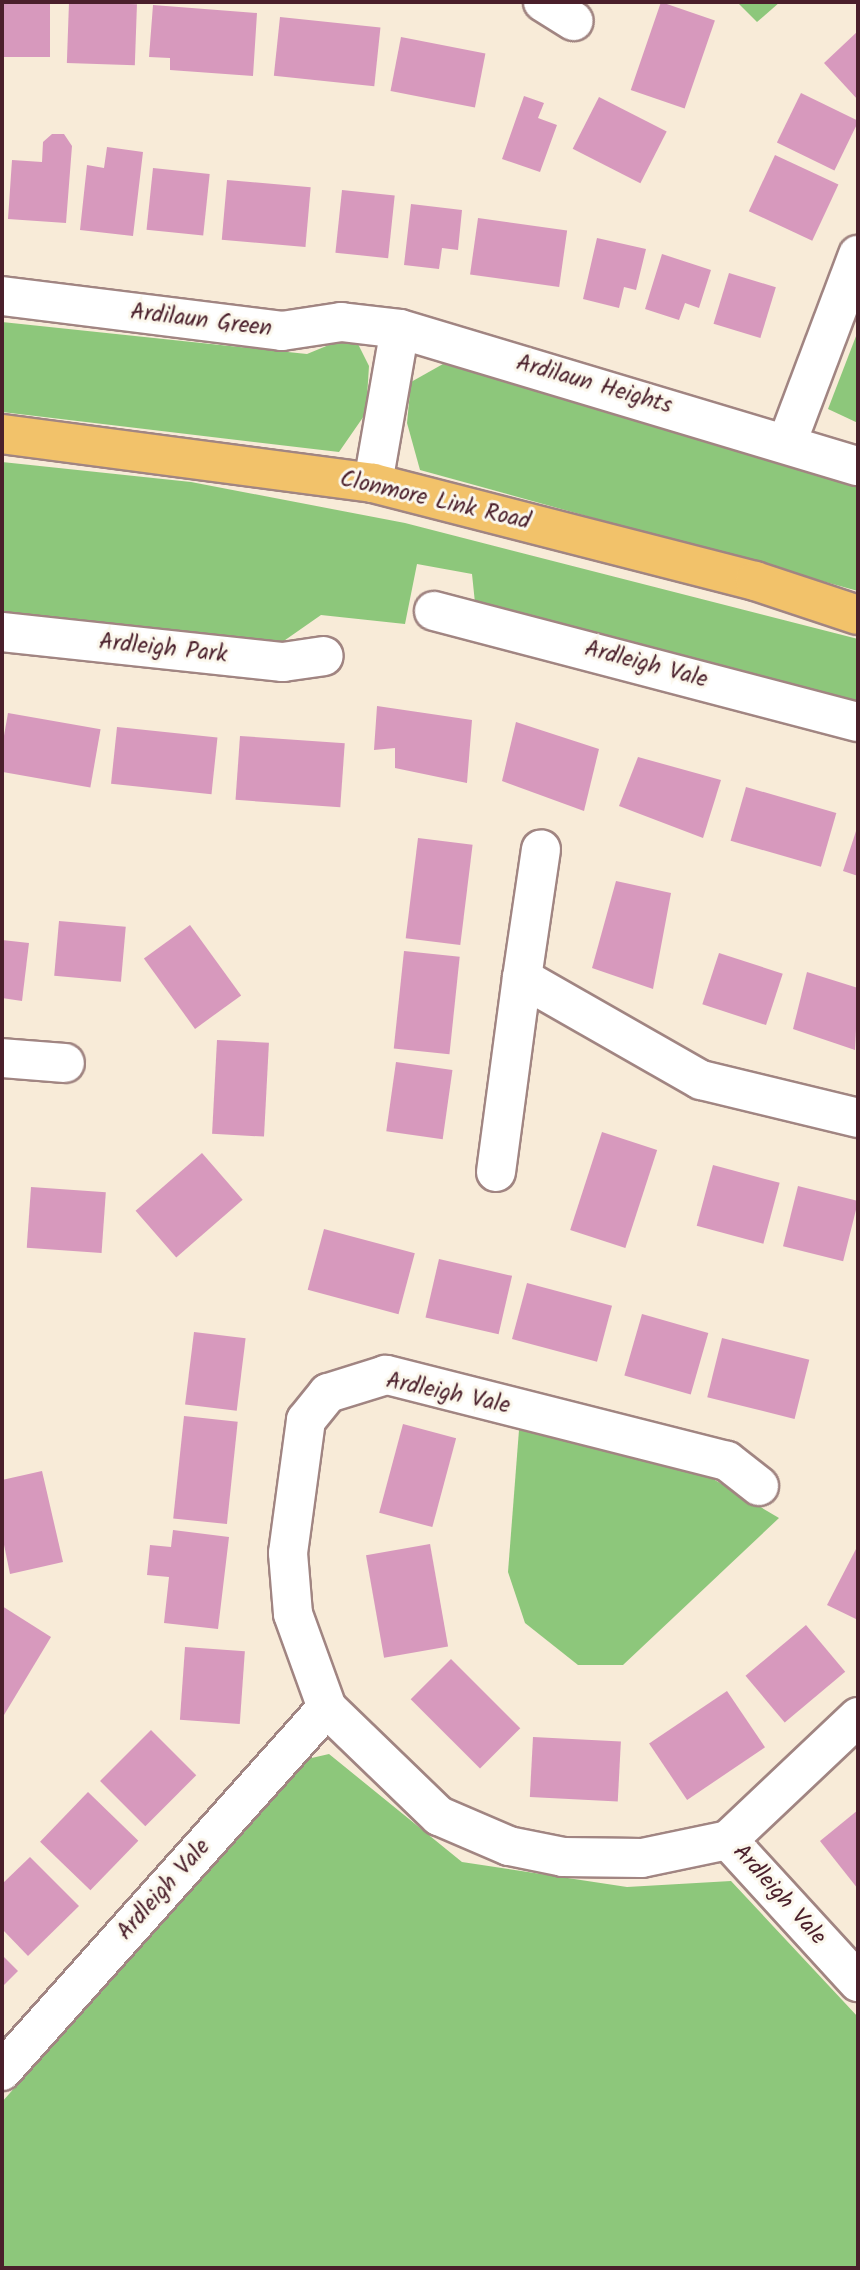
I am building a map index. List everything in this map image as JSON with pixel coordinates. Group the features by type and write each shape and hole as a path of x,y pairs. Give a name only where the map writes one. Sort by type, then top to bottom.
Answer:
{"main road":[{"name":"Clonmore Link Road","path":"2,434 373,483 755,581 858,615"}],"street":[{"path":"788,440 858,255"},
{"name":"Ardilaun Green","path":"2,296 282,331 341,322 400,329"},
{"path":"373,483 400,329"},
{"name":"Ardilaun Heights","path":"400,329 788,440 858,466"},
{"name":"Ardleigh Vale","path":"434,611 858,722"},
{"name":"Ardleigh Park","path":"2,632 283,662 324,656"},
{"path":"496,1172 541,849"},
{"path":"522,978 701,1080 858,1118"},
{"path":"2,1058 65,1063"},
{"name":"Ardleigh Vale","path":"760,1486 727,1461 386,1376 328,1393 306,1420 288,1553 293,1614 327,1708 439,1816 509,1846 563,1857 642,1858 728,1840 858,1717"},
{"name":"Ardleigh Vale","path":"2,2071 327,1708"},
{"name":"Ardleigh Vale","path":"728,1840 858,1982"}],"green space":[{"path":"737,2 780,2 757,22"},
{"path":"2,322 307,354 341,340 358,344 369,366 366,413 339,452 2,412"},
{"path":"858,331 858,423 828,409"},
{"path":"443,364 858,481 858,591 420,470 407,423 411,382"},
{"path":"2,462 191,482 405,523 858,639 858,703 475,603 472,574 417,564 405,624 321,615 278,645 2,615"},
{"path":"519,1430 703,1473 779,1518 623,1665 578,1665 525,1623 508,1572"},
{"path":"329,1754 462,1862 627,1887 731,1881 858,2017 858,2268 2,2268 2,2102 303,1760"}],"building":[{"path":"2,2 50,2 50,57 2,57"},
{"path":"69,2 137,4 135,65 67,63"},
{"path":"661,2 715,21 685,108 631,90"},
{"path":"153,5 257,13 253,76 170,70 170,58 149,57"},
{"path":"280,17 380,28 374,86 274,76"},
{"path":"858,31 858,100 824,63"},
{"path":"401,37 485,53 475,107 391,91"},
{"path":"801,93 858,121 834,170 777,142"},
{"path":"524,96 544,103 538,118 557,125 540,172 502,159"},
{"path":"599,97 667,132 640,183 573,149"},
{"path":"52,134 64,134 72,146 66,223 8,219 12,160 42,162 43,142"},
{"path":"107,147 143,152 133,236 80,230 87,165 104,168"},
{"path":"775,155 838,185 812,241 749,211"},
{"path":"153,168 210,174 203,236 147,230"},
{"path":"227,180 311,187 305,247 222,240"},
{"path":"342,190 395,196 388,258 335,253"},
{"path":"411,204 462,210 458,250 442,248 439,269 404,265"},
{"path":"478,218 567,231 559,287 470,274"},
{"path":"597,238 646,249 636,290 624,287 619,308 583,299"},
{"path":"662,254 711,270 699,308 685,303 679,320 645,309"},
{"path":"729,273 776,287 760,338 714,324"},
{"path":"377,706 472,720 467,783 395,768 395,748 374,750"},
{"path":"8,713 101,729 90,787 2,772 2,747"},
{"path":"516,722 599,749 584,811 502,781"},
{"path":"117,727 217,738 211,794 111,784"},
{"path":"240,736 345,743 340,807 236,800"},
{"path":"638,757 721,780 703,838 619,806"},
{"path":"746,787 836,813 821,867 731,841"},
{"path":"858,825 858,876 843,871"},
{"path":"418,838 473,845 460,945 406,938"},
{"path":"616,881 671,893 653,989 592,968"},
{"path":"59,921 126,927 121,982 54,976"},
{"path":"190,925 241,995 195,1029 144,959"},
{"path":"2,940 29,943 22,1001 2,998"},
{"path":"404,951 460,957 449,1054 394,1048"},
{"path":"719,953 783,974 766,1025 702,1004"},
{"path":"807,972 858,988 855,1050 793,1029"},
{"path":"217,1040 269,1043 264,1137 212,1134"},
{"path":"396,1062 452,1070 443,1139 386,1131"},
{"path":"602,1132 657,1150 625,1248 570,1230"},
{"path":"202,1153 243,1200 176,1258 136,1211"},
{"path":"713,1165 780,1183 763,1244 697,1226"},
{"path":"798,1186 858,1201 843,1261 783,1246"},
{"path":"31,1187 106,1192 102,1253 27,1248"},
{"path":"324,1229 415,1253 398,1314 308,1290"},
{"path":"439,1259 512,1276 499,1334 426,1317"},
{"path":"527,1283 612,1306 597,1362 512,1339"},
{"path":"642,1314 708,1333 691,1395 624,1376"},
{"path":"194,1332 246,1338 237,1411 185,1404"},
{"path":"722,1338 809,1360 795,1419 707,1397"},
{"path":"184,1416 238,1422 227,1524 173,1518"},
{"path":"403,1424 456,1438 432,1527 379,1513"},
{"path":"42,1471 63,1562 10,1574 2,1535 2,1480"},
{"path":"173,1530 229,1537 218,1629 164,1623 169,1577 147,1575 150,1545 171,1547"},
{"path":"430,1544 448,1646 384,1658 366,1555"},
{"path":"856,1549 858,1551 858,1620 827,1605"},
{"path":"2,1606 51,1637 4,1715 2,1713"},
{"path":"806,1625 845,1672 785,1723 745,1676"},
{"path":"185,1647 245,1651 240,1724 180,1720"},
{"path":"451,1659 520,1728 480,1769 411,1699"},
{"path":"727,1691 765,1747 687,1800 649,1744"},
{"path":"151,1730 196,1775 145,1826 100,1781"},
{"path":"533,1737 621,1742 618,1802 530,1797"},
{"path":"88,1792 138,1841 90,1890 40,1842"},
{"path":"858,1810 858,1889 820,1841"},
{"path":"30,1857 79,1906 28,1956 2,1929 2,1884"},
{"path":"2,1955 18,1971 2,1987"}]}
